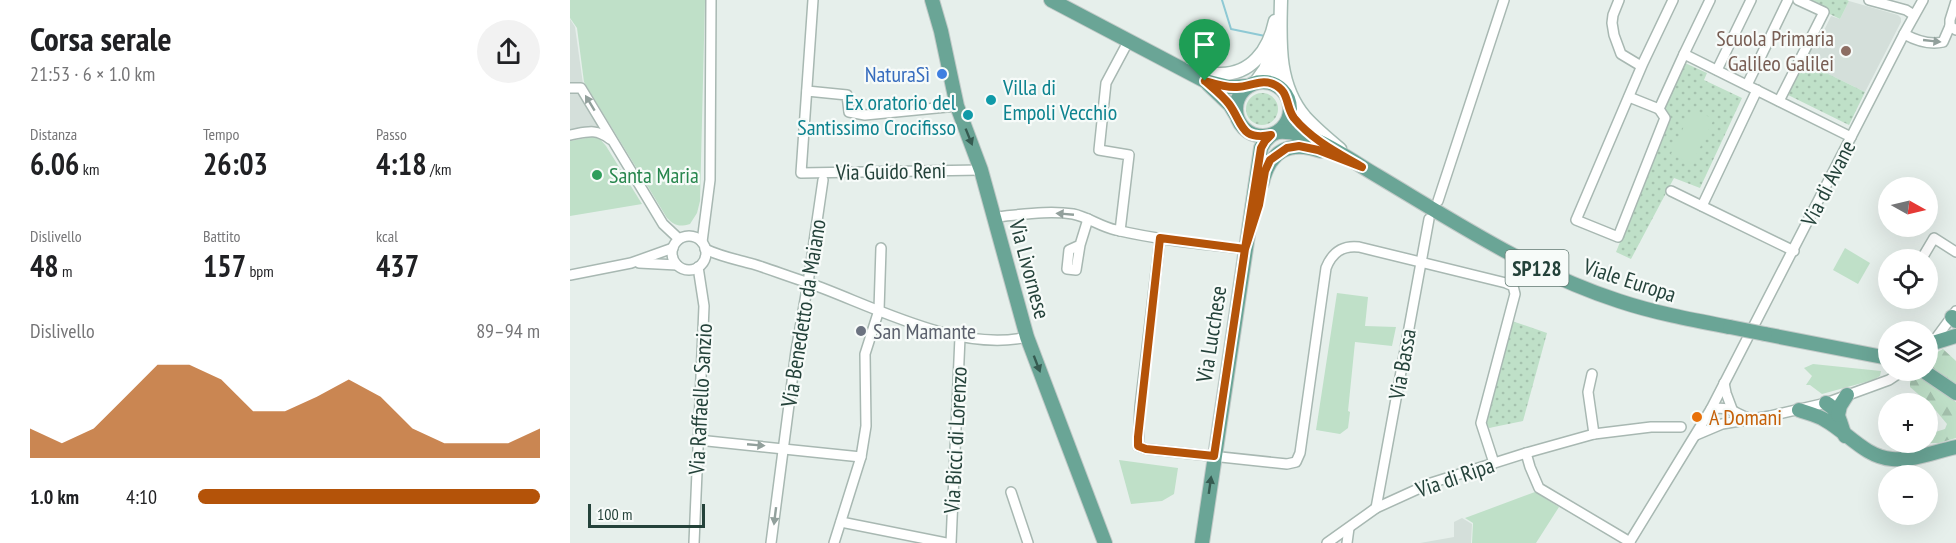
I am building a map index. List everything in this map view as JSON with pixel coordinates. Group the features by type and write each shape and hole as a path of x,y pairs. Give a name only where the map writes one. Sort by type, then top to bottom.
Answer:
{"main road":[{"name":"Via Livornese","path":"932,0 957,106 981,170 1027,337 1105,543"},
{"path":"1051,0 1205,81 1229,87 1263,82 1278,87"},
{"path":"1180,68 1219,74 1246,69 1256,61 1266,47 1279,4"},
{"path":"1236,115 1235,109 1239,96 1265,69 1271,51 1279,4"},
{"name":"SP128","path":"1279,4 1281,64 1294,100 1317,129 1362,167"},
{"path":"1271,51 1272,74 1278,87 1287,97 1290,111"},
{"path":"1205,81 1230,105 1243,129 1256,136 1275,134"},
{"name":"Viale Europa","path":"1290,111 1302,126 1320,142"},
{"name":"Via Lucchese","path":"1202,543 1261,148 1265,141 1286,123 1290,111"},
{"name":"Viale Europa","path":"1275,134 1291,131 1320,142 1480,236 1562,279 1639,307 1878,356"},
{"name":"SP128","path":"1245,249 1254,223 1265,171 1270,160 1277,154 1287,148 1299,146 1318,150 1362,167"},
{"path":"1938,343 1956,336"},
{"path":"1938,381 1956,393"},
{"path":"1832,418 1846,395"},
{"path":"1826,403 1834,408 1832,418"},
{"path":"1799,410 1832,418 1846,436 1868,452 1891,460 1912,458 1955,446"}],"street":[{"path":"700,265 710,180 711,0"},
{"path":"813,0 807,91 847,95 849,112 865,115 957,106"},
{"path":"1437,201 1504,0"},
{"path":"1619,0 1613,15 1614,35 1621,54 1641,66"},
{"path":"1629,97 1659,109 1665,118 1618,237 1576,220 1641,66 1673,0"},
{"path":"1659,109 1710,0"},
{"path":"1717,70 1752,0"},
{"path":"1747,85 1788,0"},
{"path":"1779,101 1824,12 1798,0"},
{"path":"1869,0 1906,10 1914,15"},
{"name":"Via di Avane","path":"1629,543 1711,409 1923,0"},
{"path":"1904,34 1912,39 1943,42 1953,28 1950,20 1956,1"},
{"path":"1120,231 1129,155 1099,150 1106,83 1129,40"},
{"path":"1684,54 1851,137"},
{"path":"570,88 581,88 663,224 684,238 694,237 722,257 752,264 919,325 960,337 1014,340 1027,337"},
{"path":"1702,206 1757,90"},
{"name":"Via Guido Reni","path":"807,91 801,173 981,170"},
{"path":"570,135 590,131 601,132 612,140"},
{"name":"Via Benedetto da Maiano","path":"771,543 796,351 823,180"},
{"path":"1671,191 1794,251"},
{"path":"570,275 631,263 673,248 706,211"},
{"path":"994,216 1075,214 1103,227 1120,231 1245,249"},
{"path":"1080,245 1088,219"},
{"name":"Via Bassa","path":"1376,508 1429,219"},
{"path":"1160,238 1140,407 1138,446 1146,449 1287,464 1296,462 1300,453 1326,268 1329,260 1341,249 1350,246 1513,286 1515,294 1481,423 1494,463"},
{"path":"1928,249 1934,238 1956,252"},
{"path":"673,248 673,258 681,267"},
{"path":"834,543 861,457 866,426 865,354 879,310 881,248"},
{"path":"631,263 681,267 689,270 722,257"},
{"name":"Via Raffaello Sanzio","path":"694,543 704,306 700,265"},
{"name":"Via Raffaello Sanzio","path":"681,267 694,277 703,292"},
{"path":"1938,337 1955,317"},
{"name":"Via Bicci di Lorenzo","path":"944,542 960,337"},
{"path":"1592,374 1588,392 1594,434"},
{"path":"1695,436 1722,424 1826,403 1886,381"},
{"path":"1724,383 1725,393 1732,409"},
{"path":"1722,424 1711,409 1724,407 1752,419"},
{"name":"Via di Ripa","path":"1327,543 1376,508 1431,483 1594,434 1651,427 1681,427"},
{"path":"698,440 784,447 861,457"},
{"path":"1526,453 1539,488 1629,543"},
{"path":"1011,492 1028,543"},
{"path":"842,522 944,542"},
{"path":"1347,543 1349,528"}],"shaded area":[{"name":"Scuola Primaria Galileo Galilei","path":"1849,1 1898,15 1901,18 1865,92 1802,61 1812,39 1819,41 1831,16 1840,19"},
{"path":"570,19 575,27 583,84 612,132 570,140"},
{"path":"1462,518 1472,524 1471,543 1420,543 1454,537 1454,522"}],"green space":[{"path":"570,0 705,0 700,201 697,213 690,224 677,225 667,218 584,82 577,28 570,18"},
{"path":"1801,0 1847,0 1849,1 1840,19"},
{"path":"1802,61 1865,92 1849,125 1786,94"},
{"path":"1685,63 1707,73 1704,80 1742,98 1700,188 1674,178 1631,259 1616,252 1670,119 1664,110"},
{"path":"1262,93 1273,98 1278,109 1273,120 1262,125 1251,120 1246,109 1251,98"},
{"path":"1692,109 1714,119 1692,164 1671,154"},
{"name":"Santa Maria","path":"592,137 600,139 606,146 642,204 570,216 570,141"},
{"path":"1845,248 1870,263 1858,284 1833,270"},
{"path":"1337,293 1368,297 1365,326 1396,327 1392,346 1355,342 1348,428 1340,434 1316,430"},
{"path":"1512,321 1547,333 1523,421 1489,428 1485,420"},
{"path":"1943,349 1956,361 1956,384 1938,372 1938,352"},
{"path":"1813,364 1878,371 1878,377 1822,394 1810,385 1806,385 1812,376 1804,368"},
{"path":"1910,381 1928,381 1956,402 1956,438 1938,443 1938,431 1945,429 1947,424 1938,413 1938,393 1917,393 1910,387"},
{"path":"1119,460 1178,468 1174,494 1162,501 1131,504"},
{"path":"1535,492 1559,507 1536,543 1472,543 1473,523 1465,518"}],"waterway":[{"path":"1222,0 1231,29 1265,36"}],"place":[{"name":"Scuola Primaria Galileo Galilei","path":"1846,51"},
{"name":"NaturaSì","path":"942,74"},
{"name":"Villa di Empoli Vecchio","path":"991,100"},
{"name":"Ex oratorio del Santissimo Crocifisso","path":"968,115"},
{"name":"Santa Maria","path":"597,175"},
{"name":"San Mamante","path":"861,331"},
{"name":"A Domani","path":"1697,417"}],"route":[{"path":"1205,81 1229,87 1271,83 1287,97 1290,111 1302,126 1320,142 1362,167 1318,150 1299,146 1287,148 1270,160 1261,187 1252,232 1245,249 1214,456 1146,449 1138,446 1140,407 1160,238 1245,249 1261,148 1271,135 1256,136 1243,129 1230,105 1205,81"}]}
